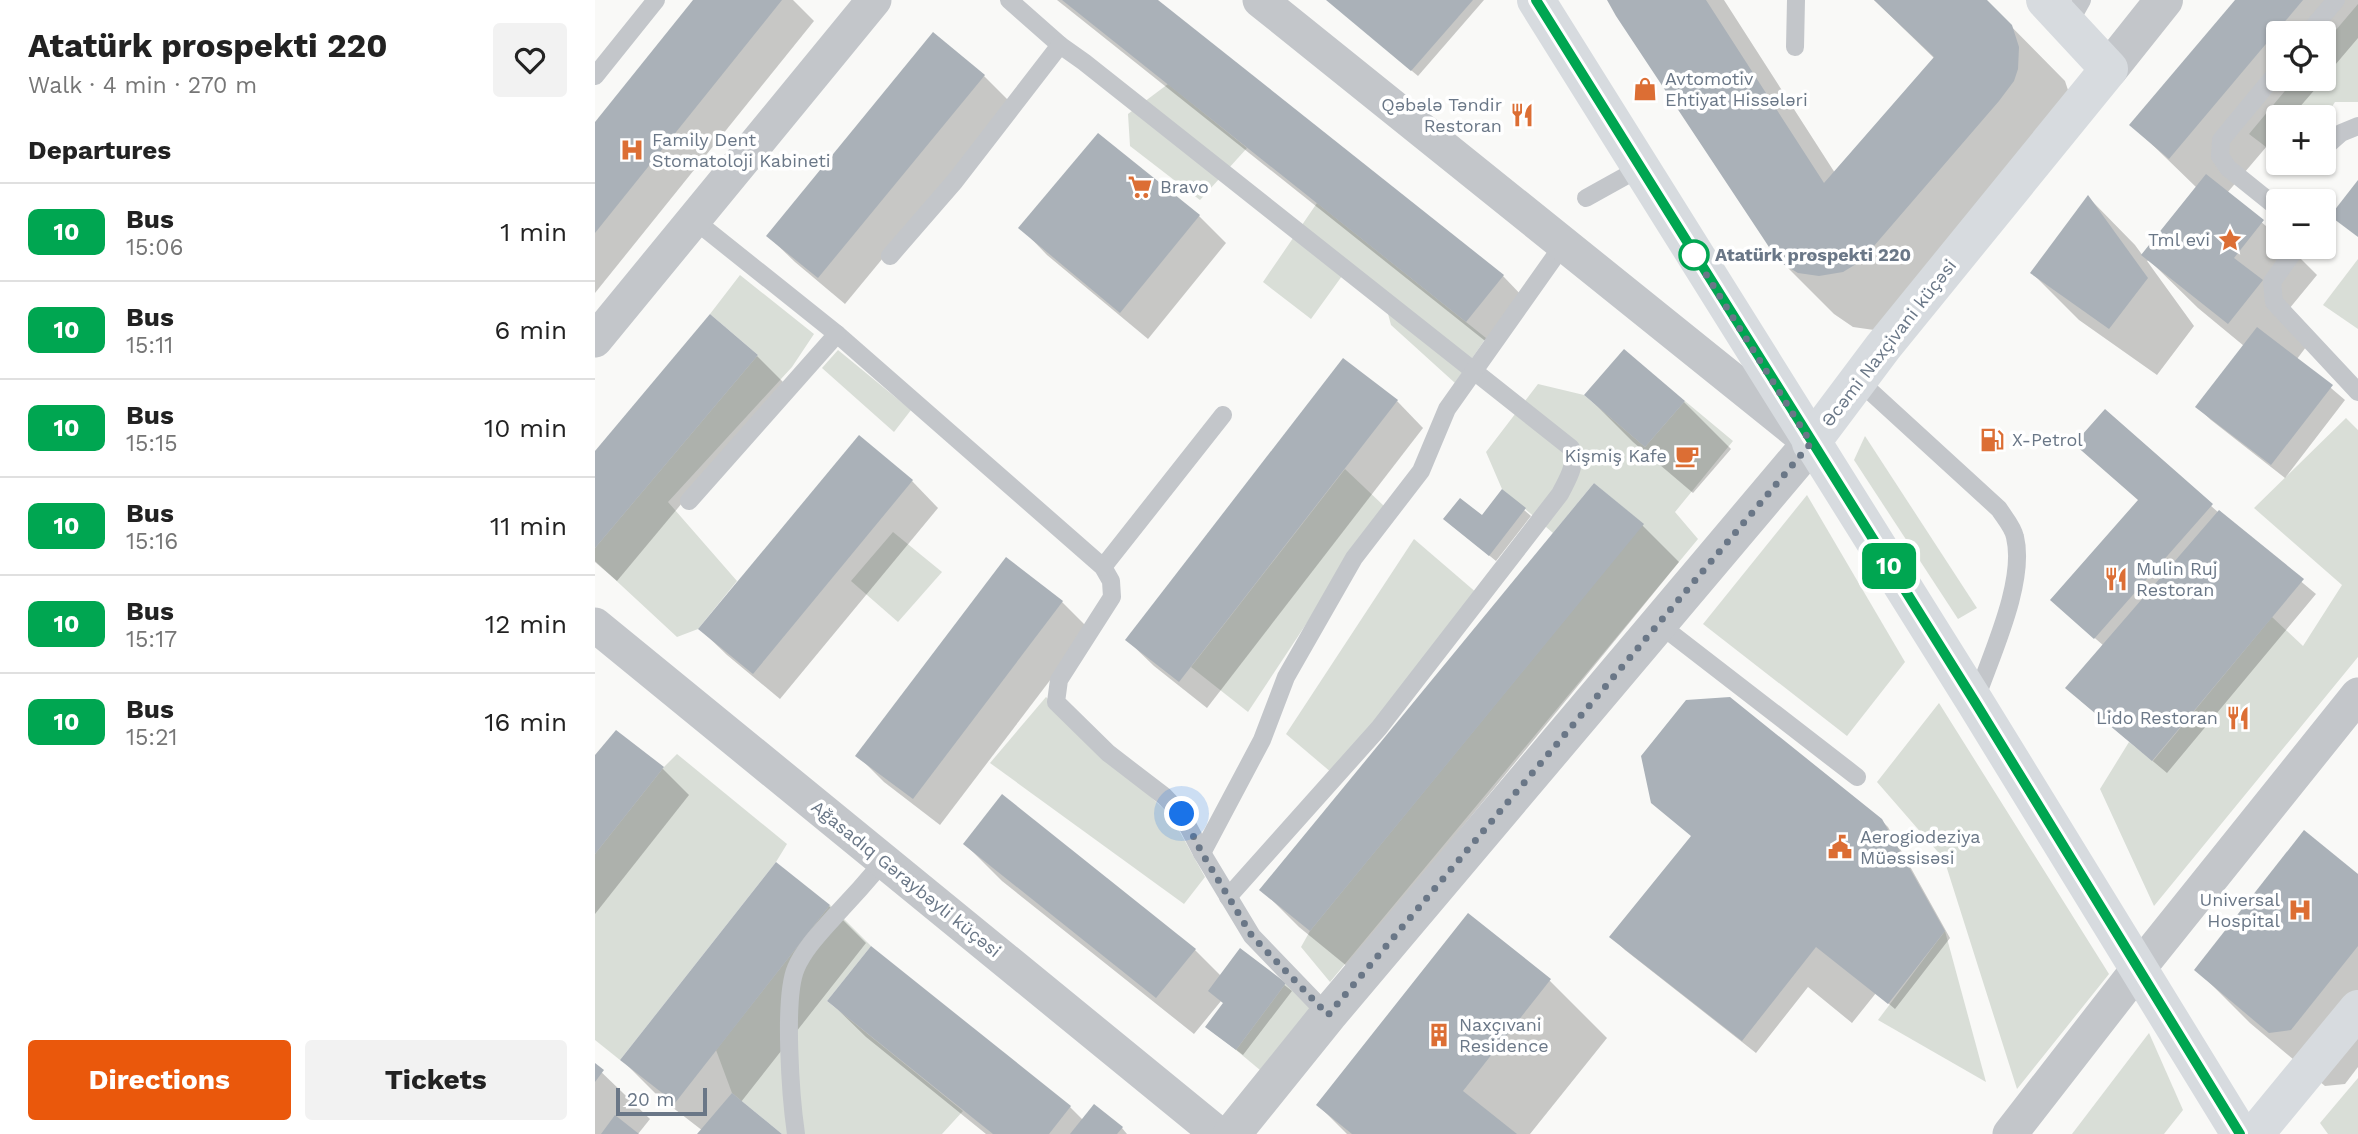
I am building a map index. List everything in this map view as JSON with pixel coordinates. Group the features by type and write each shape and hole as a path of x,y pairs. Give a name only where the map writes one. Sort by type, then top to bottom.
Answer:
{"main road":[{"path":"1536,0 1975,702 2240,1134"},
{"path":"2065,8 2109,69"},
{"name":"Əcəmi Naxçivani küçəsi","path":"1811,443 1858,380 2109,69"},
{"path":"2255,1134 2358,1009"}],"street":[{"path":"1260,0 1811,443"},
{"name":"Əcəmi Naxçivani küçəsi","path":"2109,69 2164,0"},
{"path":"595,340 865,4"},
{"name":"Əcəmi Naxçivani küçəsi","path":"1232,1134 1328,1015 1811,443"},
{"name":"Ağasadıq Gəraybəyli küçəsi","path":"595,625 1218,1134"},
{"path":"2010,1134 2358,695"}],"lane":[{"path":"1009,0 1060,45 1571,448 1574,458 1573,467 1560,494 1379,728 1228,897"},
{"path":"1795,47 1796,0"},
{"path":"2318,21 2336,0"},
{"path":"595,76 650,2"},
{"path":"890,256 955,181 1060,45"},
{"path":"2266,86 2221,140 2220,156 2228,168 2266,199"},
{"path":"2336,137 2358,126"},
{"path":"1586,198 1640,168"},
{"path":"693,219 837,334 1103,567 1111,581 1112,597 1059,680 1056,702 1108,753 1164,796 1182,814 1252,936 1328,1015"},
{"path":"1202,853 1262,740 1286,677 1354,558 1421,471 1447,410 1563,245"},
{"path":"2288,259 2272,282 2274,302 2358,392"},
{"path":"689,501 837,334"},
{"path":"1858,380 1999,509 2015,534 2018,566 2011,598 1975,702"},
{"path":"1103,567 1223,415"},
{"path":"1659,624 1857,777"},
{"path":"796,1134 792,1105 790,1013 790,992 795,970 806,949 884,861"}],"shaded area":[{"path":"2358,4 2358,102 2335,102 2333,105 2273,105 2285,91 2336,91 2336,30"},
{"path":"1168,84 1247,148 1200,200 1130,146 1128,114"},
{"path":"2266,114 2266,147 2249,134"},
{"path":"1317,203 1486,338 1455,383 1391,325 1387,310 1342,276 1311,319 1263,282"},
{"path":"2358,259 2358,329 2323,305"},
{"path":"740,275 814,334 792,367 668,502 737,581 698,629 677,637 595,561 595,548 758,355 710,314"},
{"path":"838,350 911,410 894,432 822,368"},
{"path":"1538,384 1584,395 1645,447 1685,401 1733,441 1675,512 1698,539 1330,982 1301,947 1310,931 1643,524 1594,483 1553,533 1502,489 1486,452"},
{"path":"2346,418 2358,430 2358,657 2154,906 2100,789 2129,742 2153,761 2272,617 2303,646 2342,585 2254,508"},
{"path":"1865,436 1977,608 1958,619 1854,460"},
{"path":"1345,469 1384,506 1248,712 1191,667"},
{"path":"1807,495 1905,662 1847,736 1703,624"},
{"path":"893,532 942,572 898,622 851,581"},
{"path":"1414,539 1478,594 1332,773 1286,734"},
{"path":"1046,697 1171,816 1205,877 1184,904 990,763"},
{"path":"1939,703 2109,974 2017,1089 1944,859 1877,782"},
{"path":"677,754 787,844 776,862 620,1060 595,1040 595,854"},
{"path":"830,905 871,946 827,1001 963,1111 942,1134 782,1134 732,1093 716,1050"},
{"path":"1945,931 1986,1082 1878,1020"},
{"path":"1286,983 1311,1007 1260,1070 1236,1050"},
{"path":"2149,1033 2183,1110 2164,1134 2072,1134"},
{"path":"2358,1078 2358,1134 2328,1134 2320,1123"}],"building":[{"path":"693,0 782,0 595,233 595,122"},
{"path":"1062,0 1158,0 1504,275 1466,322"},
{"path":"1326,0 1473,0 1411,71"},
{"path":"1607,0 1706,0 1824,183 1934,57 1874,0 1987,0 2012,25 2019,47 2018,69 2014,81 1999,101 1861,261 1843,272 1819,276 1798,273 1778,261"},
{"path":"2235,0 2303,0 2285,21 2266,21 2266,44 2169,159 2129,125"},
{"path":"933,32 985,75 818,278 766,236"},
{"path":"1098,133 1200,215 1120,313 1018,228"},
{"path":"2206,174 2264,220 2234,258 2263,280 2228,324 2141,255"},
{"path":"2358,180 2358,237 2336,220 2336,208"},
{"path":"2088,195 2148,278 2109,329 2030,273"},
{"path":"710,314 758,355 595,548 595,451"},
{"path":"2257,327 2333,385 2271,465 2195,407"},
{"path":"1624,349 1685,401 1645,447 1584,395"},
{"path":"1343,358 1398,400 1179,682 1125,640"},
{"path":"2105,409 2213,504 2094,639 2050,600 2138,500 2074,444"},
{"path":"859,435 913,480 753,674 698,629"},
{"path":"1594,483 1644,524 1310,931 1259,890"},
{"path":"1502,489 1526,508 1489,556 1443,519 1460,498 1482,515"},
{"path":"2219,510 2304,579 2152,761 2065,688"},
{"path":"1006,557 1063,601 913,799 855,756"},
{"path":"1730,697 1882,819 1945,931 1888,1004 1816,947 1742,1041 1609,937 1691,836 1651,803 1641,756 1686,700"},
{"path":"616,730 664,767 595,854 595,755"},
{"path":"1002,794 1196,949 1156,998 963,844"},
{"name":"Universal Hospital","path":"2304,830 2358,874 2358,946 2291,1030 2269,1033 2194,970"},
{"path":"776,862 830,905 675,1103 620,1060"},
{"name":"Naxçıvani Residence","path":"1468,913 1551,979 1463,1091 1517,1134 1352,1134 1316,1105"},
{"path":"871,946 1071,1106 1049,1134 993,1134 827,1001"},
{"path":"1240,948 1286,983 1236,1050 1205,1027 1223,1003 1208,991"},
{"path":"595,1063 604,1070 595,1082"},
{"path":"732,1093 782,1134 697,1134"},
{"path":"1094,1104 1123,1127 1117,1134 1070,1134"},
{"path":"615,1115 639,1134 601,1134"}],"bus line":[{"name":"10","path":"1536,0 1975,702 2240,1134"}],"place":[{"name":"Avtomotiv Ehtiyat Hissələri","path":"1645,89"},
{"name":"Qəbələ Təndir Restoran","path":"1522,115"},
{"name":"Family Dent Stomatoloji Kabineti","path":"632,150"},
{"name":"Bravo","path":"1140,187"},
{"name":"Tml evi","path":"2230,240"},
{"name":"Atatürk prospekti 220","path":"1694,255"},
{"name":"X-Petrol","path":"1992,440"},
{"name":"Kişmiş Kafe","path":"1687,456"},
{"name":"Mulin Ruj Restoran","path":"2116,579"},
{"name":"Lido Restoran","path":"2238,718"},
{"name":"Aerogiodeziya Müəssisəsi","path":"1840,847"},
{"name":"Universal Hospital","path":"2300,910"},
{"name":"Naxçıvani Residence","path":"1439,1035"}],"route":[{"path":"1182,814 1252,936 1328,1015 1811,443 1694,255"}]}
